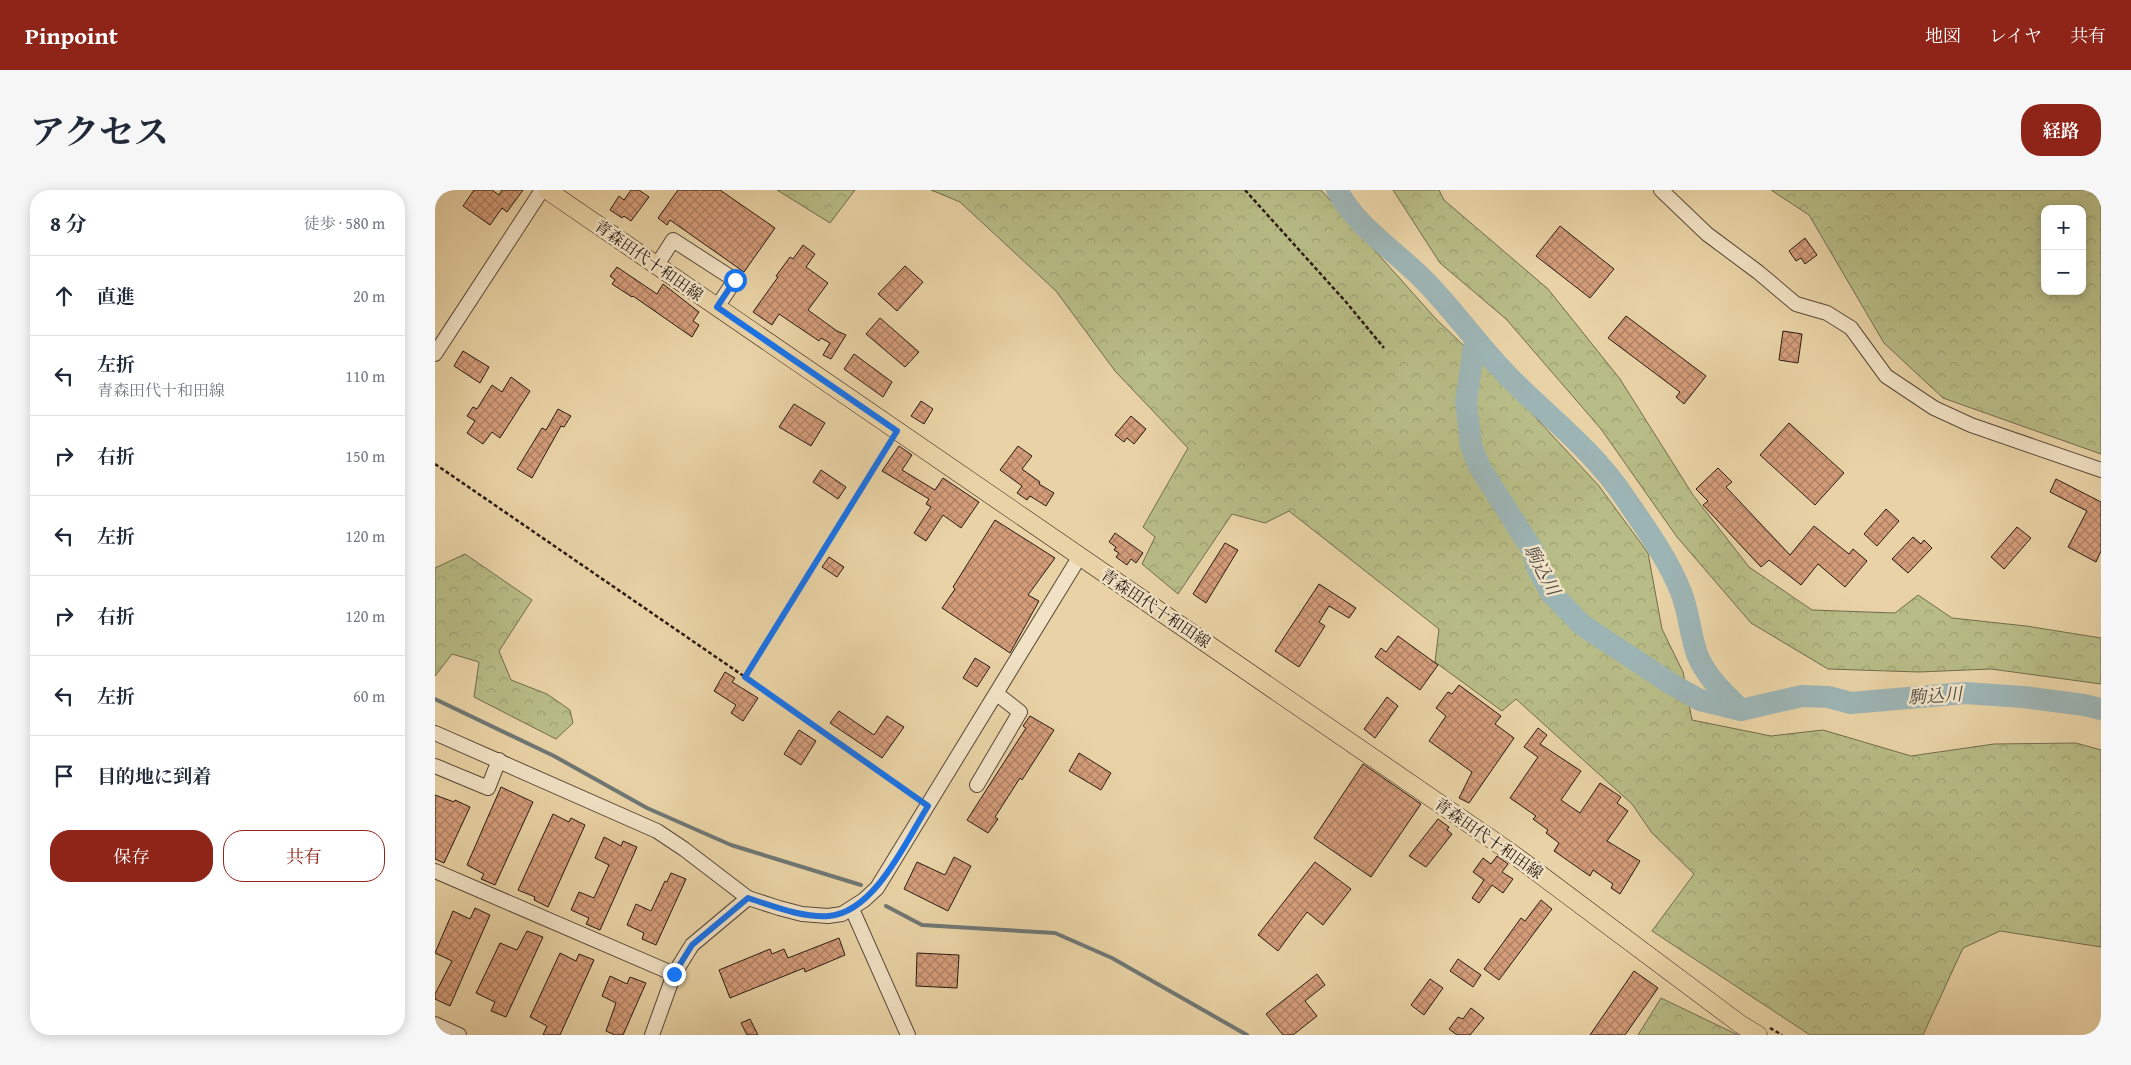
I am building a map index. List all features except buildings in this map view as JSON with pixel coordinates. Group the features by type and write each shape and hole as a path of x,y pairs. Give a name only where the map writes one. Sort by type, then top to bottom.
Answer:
{"main road":[{"name":"青森田代十和田線","path":"547,190 1510,852 1740,1024 1758,1035"}],"street":[{"path":"435,354 542,190"},
{"path":"1661,190 1707,234 1758,272 1796,304 1827,313 1851,328 1886,376 1934,408 1971,425 2101,470"},
{"path":"657,266 673,240 735,280 717,307"},
{"path":"435,733 657,831 684,849 748,898 779,908 811,914 828,916 842,914 877,888 997,694 1079,556"},
{"path":"977,784 1020,712 997,694"},
{"path":"435,766 487,788 499,760"},
{"path":"435,871 674,974"},
{"path":"651,1035 674,974 692,945 748,898"},
{"path":"852,908 909,1035"},
{"path":"435,1024 459,1035"}],"path":[{"path":"1245,190 1346,302 1384,348"},
{"path":"745,677 897,431"},
{"path":"435,464 745,677 928,806"}],"green space":[{"path":"777,190 855,190 830,223"},
{"path":"931,190 1321,190 1435,318 1514,394 1599,486 1648,553 1662,629 1683,672 1692,720 1771,736 1823,730 1911,756 1994,744 2076,743 2101,750 2101,947 2000,931 1963,948 1923,1035 1810,1035 1652,931 1694,874 1652,833 1632,804 1516,699 1502,711 1435,662 1439,629 1289,511 1265,523 1232,514 1178,594 1142,564 1155,537 1143,527 1188,448 1115,371 1056,291 960,202"},
{"path":"1393,190 1439,190 1444,200 1548,289 1620,379 1693,495 1749,567 1812,610 1895,613 1918,595 1952,618 2026,626 2101,638 2101,684 1991,669 1919,672 1828,669 1751,623 1677,537 1601,429 1506,319 1440,263"},
{"path":"1771,190 2101,190 2101,454 1943,398 1884,343 1809,215"},
{"path":"465,554 532,600 499,651 511,680 547,694 570,710 573,723 556,739 474,697 479,662 452,654 435,676 435,568"},
{"path":"1661,998 1738,1035 1638,1035"}],"waterway":[{"name":"駒込川","path":"1337,190 1345,204 1366,228 1426,282 1504,372 1601,466 1640,520 1670,567 1684,600 1697,654 1705,670 1741,710"},
{"name":"駒込川","path":"1475,340 1466,401 1471,445 1479,466 1533,551 1537,567 1551,593 1582,625 1673,685 1700,700 1741,710 1802,696 1828,697 1851,703 1965,693 2023,697 2101,709"},
{"path":"435,699 554,756 647,808 731,845 861,885"},
{"path":"886,906 922,925 1055,933 1112,958 1247,1035"}],"route":[{"path":"674,974 692,945 748,898 802,914 828,916 842,914 852,908 877,888 928,806 745,677 897,431 717,307 735,280"}]}
